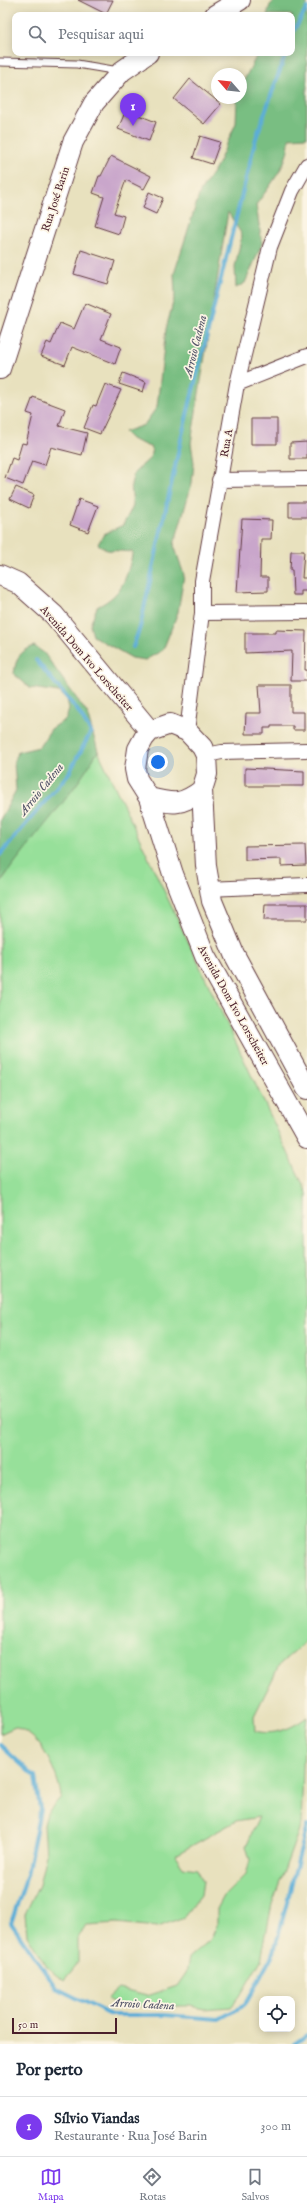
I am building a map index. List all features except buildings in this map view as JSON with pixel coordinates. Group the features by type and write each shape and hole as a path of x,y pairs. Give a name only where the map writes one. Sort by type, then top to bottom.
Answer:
{"main road":[{"path":"220,12 240,0"},
{"name":"Rua José Barin","path":"0,369 73,142 94,103 122,71 144,56"},
{"name":"Avenida Dom Ivo Lorscheiter","path":"0,575 18,583 54,615 150,731 138,749 135,769 137,779 149,798 173,874 205,956 307,1138"},
{"path":"150,731 170,724 187,731 202,747 206,755 207,774 202,790 208,889 234,954 307,1089"},
{"path":"149,798 174,803 192,797 202,790"}],"street":[{"name":"Rua A","path":"187,731 202,613 202,581 237,384 270,247 292,191 307,165"},
{"path":"237,384 307,356"},
{"path":"219,480 307,479"},
{"path":"202,613 307,612"},
{"path":"206,755 222,752 307,750"},
{"path":"208,889 307,885"}],"lane":[{"path":"0,62 77,64 122,71"}],"green space":[{"path":"275,0 307,0 307,137 289,138 283,165 273,182 256,205 262,244 245,283 236,288 235,267 242,235 228,212 191,443 194,463 192,483 174,545 184,575 178,612 163,650 145,660 132,658 93,636 90,625 97,607 113,597 122,585 133,552 107,550 98,544 104,534 123,525 133,506 131,484 134,473 150,458 152,448 131,439 124,432 144,425 157,407 166,329 175,295 174,274 200,192 218,164 236,123 237,104 247,104 247,74 256,56 295,56 295,12 268,12 270,5"},
{"path":"34,646 44,653 87,713 98,751 76,786 0,883 0,820 16,790 14,762 18,752 39,747 51,729 66,719 69,709 67,699 59,692 30,688 14,674 19,656"},
{"path":"98,751 307,1193 307,1640 280,1664 254,1716 255,1731 269,1733 289,1728 307,1717 304,1742 301,1824 272,1904 261,1960 240,1996 231,2007 204,2009 190,2006 120,2006 107,1999 118,1989 147,1996 177,1986 186,1973 189,1958 211,1939 217,1925 217,1909 224,1896 246,1874 250,1860 246,1846 259,1817 236,1821 175,1855 183,1867 197,1869 203,1881 201,1895 184,1917 158,1927 116,1923 87,1925 78,1935 78,1963 64,1980 47,1967 27,1935 25,1914 39,1885 46,1854 44,1825 47,1813 61,1797 58,1782 46,1755 28,1733 15,1727 0,1734 0,883 20,853"}],"waterway":[{"name":"Arroio Cadena","path":"295,29 307,8"},
{"name":"Arroio Cadena","path":"133,647 140,627 182,435 256,138 285,56"},
{"name":"Arroio Cadena","path":"0,855 69,773 91,732 78,711 36,660"},
{"name":"Arroio Cadena","path":"0,1745 35,1777 40,1809 27,1875 11,1923 56,1988 111,2015 165,2015 219,2019 245,2005 274,1952 307,1826"},
{"path":"294,2044 307,2035"}],"place":[{"name":"Sílvio Viandas","path":"133,126"}]}
